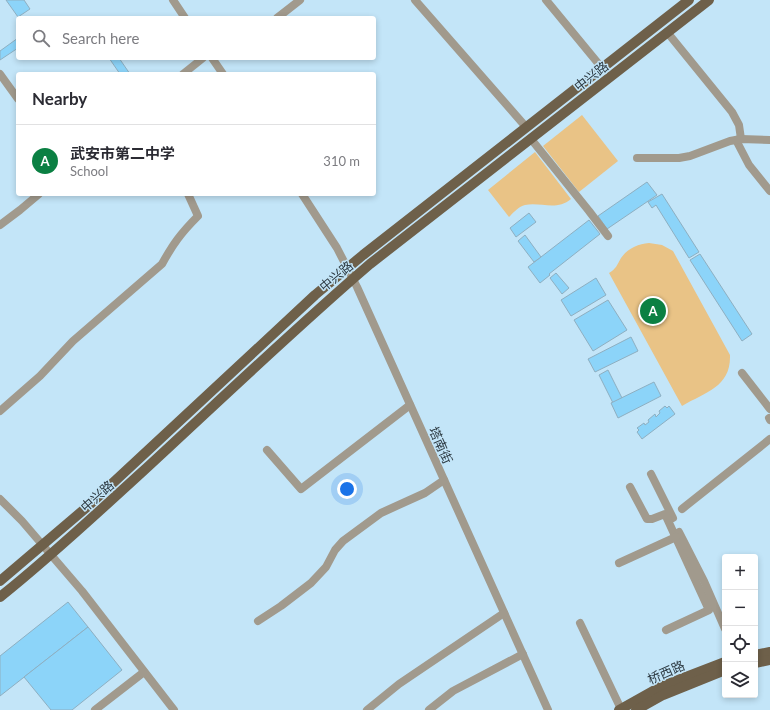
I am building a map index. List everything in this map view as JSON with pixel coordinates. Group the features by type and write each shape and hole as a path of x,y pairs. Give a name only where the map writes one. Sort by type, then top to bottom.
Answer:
{"main road":[{"name":"中兴路","path":"0,581 93,501 315,295 347,268 689,0"},
{"name":"中兴路","path":"0,597 95,516 323,304 530,139 709,0"},
{"path":"758,654 770,652"},
{"path":"758,662 770,660"},
{"name":"桥西路","path":"620,709 660,687 722,663"},
{"name":"桥西路","path":"636,710 663,695 722,671"}],"street":[{"path":"173,0 184,16"},
{"path":"280,16 300,0"},
{"path":"415,0 526,127"},
{"path":"546,0 602,68"},
{"path":"667,32 732,112 739,125 738,140 749,165 770,191"},
{"path":"186,72 200,60"},
{"path":"213,60 222,72"},
{"path":"0,74 16,96"},
{"path":"530,139 608,236"},
{"path":"637,158 679,158 690,156 738,140 770,140"},
{"path":"0,225 37,196"},
{"path":"0,410 40,376 73,341 162,264 169,250 183,231 198,216 189,196"},
{"name":"塔南街","path":"303,196 337,248 353,279 548,710"},
{"path":"742,373 770,409"},
{"path":"267,450 301,489 410,405"},
{"path":"682,509 770,439"},
{"path":"651,474 704,581 724,626"},
{"path":"258,621 281,606 311,583 326,567 335,550 343,541 381,513 425,493 444,480"},
{"path":"630,487 647,519 652,519 665,514 709,610 666,630"},
{"path":"0,499 82,591 174,710"},
{"path":"619,563 676,537"},
{"path":"367,710 399,684 504,613"},
{"path":"580,623 620,709"},
{"path":"429,710 459,688 523,654"},
{"path":"95,710 144,672"}],"shaded area":[{"path":"582,115 618,161 579,192 543,146"},
{"path":"535,152 571,199 560,205 531,204 523,206 509,217 488,190"},
{"path":"649,243 662,245 673,251 730,355 729,366 722,382 708,392 682,406 609,273 615,268 621,258 630,249 641,244"}],"building":[{"path":"6,0 24,0 30,9 17,16"},
{"path":"16,39 16,49 0,60 0,51"},
{"path":"110,60 120,60 129,72 119,72"},
{"path":"647,182 657,195 607,229 598,216"},
{"path":"662,194 699,252 689,258 656,205 652,208 648,202"},
{"path":"529,213 536,222 516,237 510,228"},
{"path":"589,220 600,234 549,274 550,275 540,283 528,267"},
{"path":"525,235 541,257 534,262 518,241"},
{"path":"700,254 752,334 742,341 690,260"},
{"path":"556,273 569,288 562,294 550,278"},
{"path":"596,278 606,295 571,316 561,300"},
{"path":"608,300 627,330 593,351 574,320"},
{"path":"631,337 638,351 595,372 588,359"},
{"path":"608,370 622,398 613,403 599,375"},
{"path":"654,382 661,396 618,418 611,403"},
{"path":"665,406 667,408 669,406 675,414 642,439 637,432 639,430 637,428 644,423 645,425 649,422 648,420 655,414 656,417 660,413 659,411"},
{"path":"68,602 88,627 0,696 0,656"},
{"path":"88,627 122,670 72,710 51,710 24,677"}],"place":[{"name":"武安市第二中学","path":"653,311"}]}
